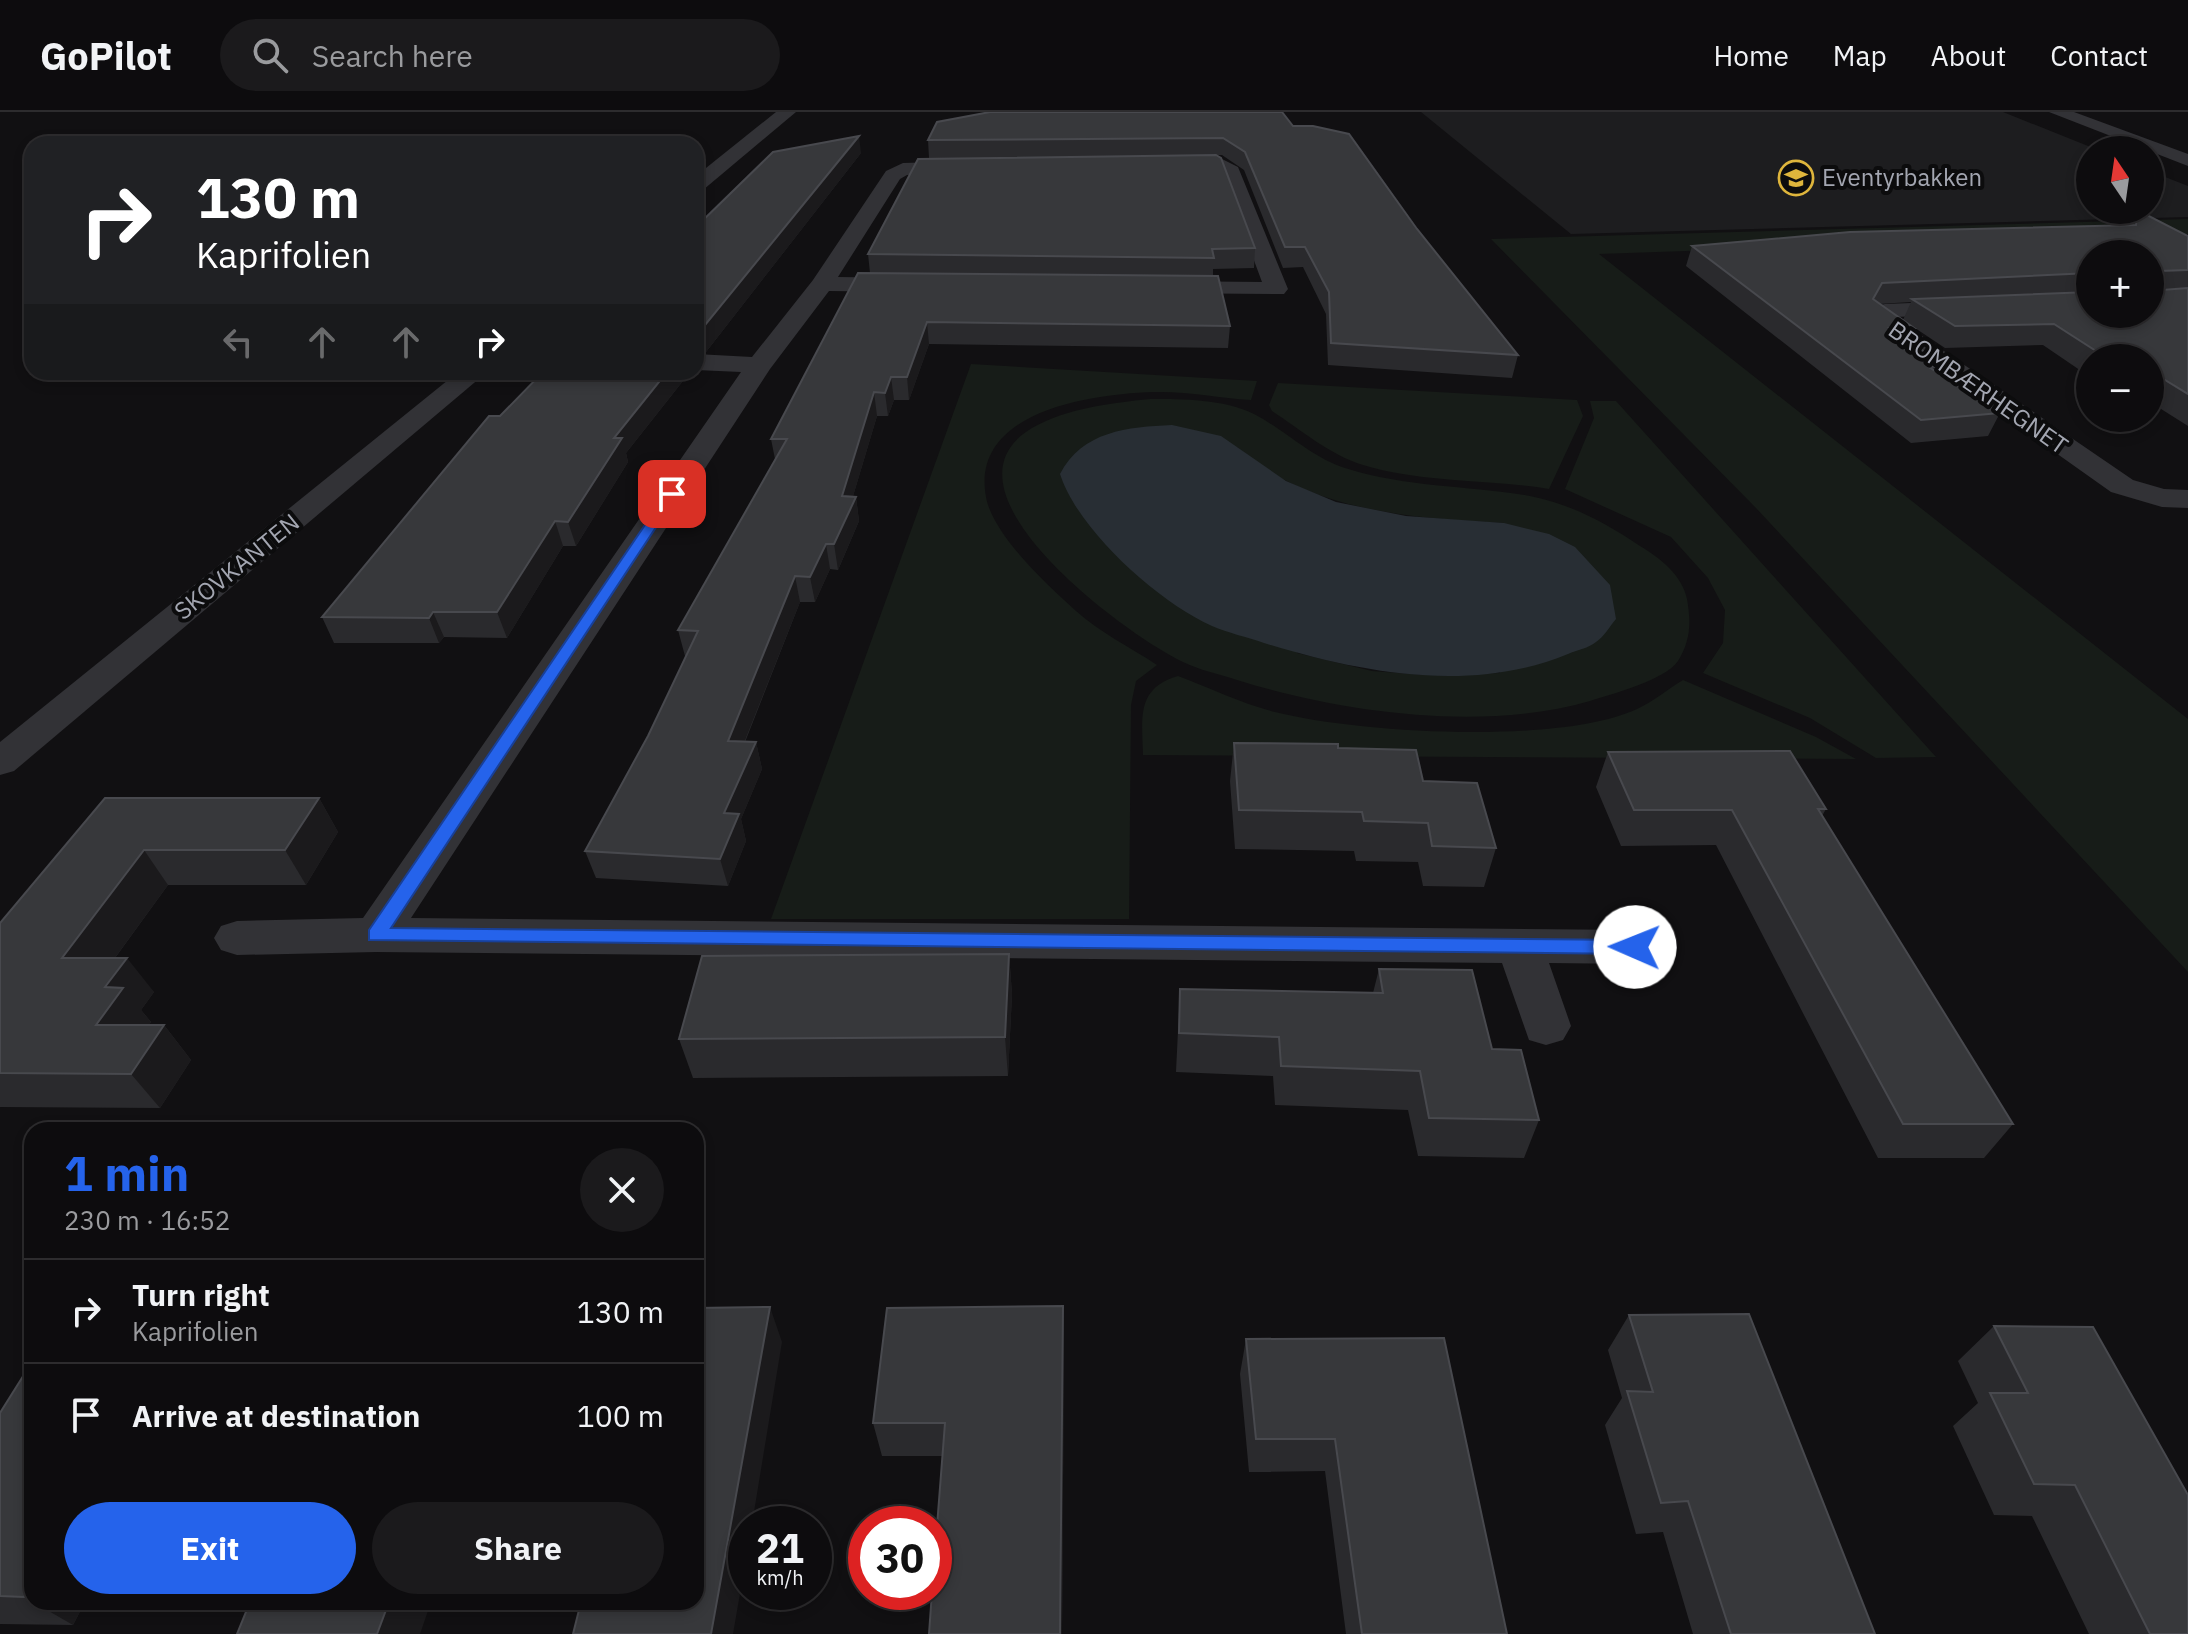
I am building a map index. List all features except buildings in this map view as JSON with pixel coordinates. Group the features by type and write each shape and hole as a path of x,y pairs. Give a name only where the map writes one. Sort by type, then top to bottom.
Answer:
{"street":[{"path":"704,179 787,112"},
{"path":"2058,112 2188,160"},
{"path":"1130,164 1220,164 1231,171 1281,299 1133,287"},
{"path":"376,935 759,365 822,284 893,175 903,169 1004,166"},
{"path":"822,284 946,285"},
{"name":"BROMBÆRHEGNET","path":"2076,304 1896,310 1885,311 1878,318 2122,486 2162,498 2188,499"},
{"path":"704,362 759,365"},
{"name":"SKOVKANTEN","path":"0,762 464,380"},
{"path":"237,938 376,935 1635,947"},
{"path":"1520,945 1546,1026"}],"shaded area":[{"name":"Eventyrbakken","path":"1421,112 2003,112 2076,141 2076,220 1571,234"},
{"name":"Eventyrbakken","path":"2164,177 2188,186 2188,217 2164,218"},
{"path":"2188,219 2188,234 1599,254 2188,719 2188,972 1756,508 1491,239 2076,222 2164,224 2164,220"},
{"path":"971,364 1257,381 1251,400 1154,392 1070,403 1016,426 997,444 986,468 986,497 991,512 1023,558 1085,619 1157,665 1136,681 1131,705 1129,919 771,919"},
{"path":"1278,383 1577,400 1583,416 1549,489 1432,478 1363,465 1327,449 1272,411 1269,405"},
{"path":"1150,399 1190,400 1242,409 1321,458 1345,468 1415,483 1530,496 1588,515 1655,556 1680,582 1687,599 1689,623 1688,638 1682,653 1678,661 1662,674 1637,686 1590,701 1548,710 1459,717 1321,702 1183,662 1122,624 1048,559 1019,523 1004,487 1006,455 1032,428 1075,411","holes":["1237,447 1265,469 1296,486 1363,508 1434,518 1504,523 1500,673 1425,675 1372,671 1297,653"]},
{"path":"1590,401 1616,401 1936,757 1876,758 1810,718 1703,673 1723,643 1725,610 1708,578 1671,537 1565,489 1594,418"},
{"path":"1172,425 1221,436 1286,481 1336,502 1406,516 1504,523 1549,534 1575,547 1610,585 1616,619 1593,644 1568,654 1531,666 1455,676 1416,675 1339,663 1212,626 1168,600 1122,562 1084,518 1069,496 1060,474 1081,448 1094,440 1123,430"},
{"path":"1178,676 1275,712 1356,725 1458,732 1560,728 1603,720 1643,706 1683,680 1816,737 1856,759 1143,755 1144,706 1155,688"}],"place":[{"name":"Eventyrbakken","path":"1796,178"}],"route":[{"path":"672,494 376,935 1635,947"}]}
